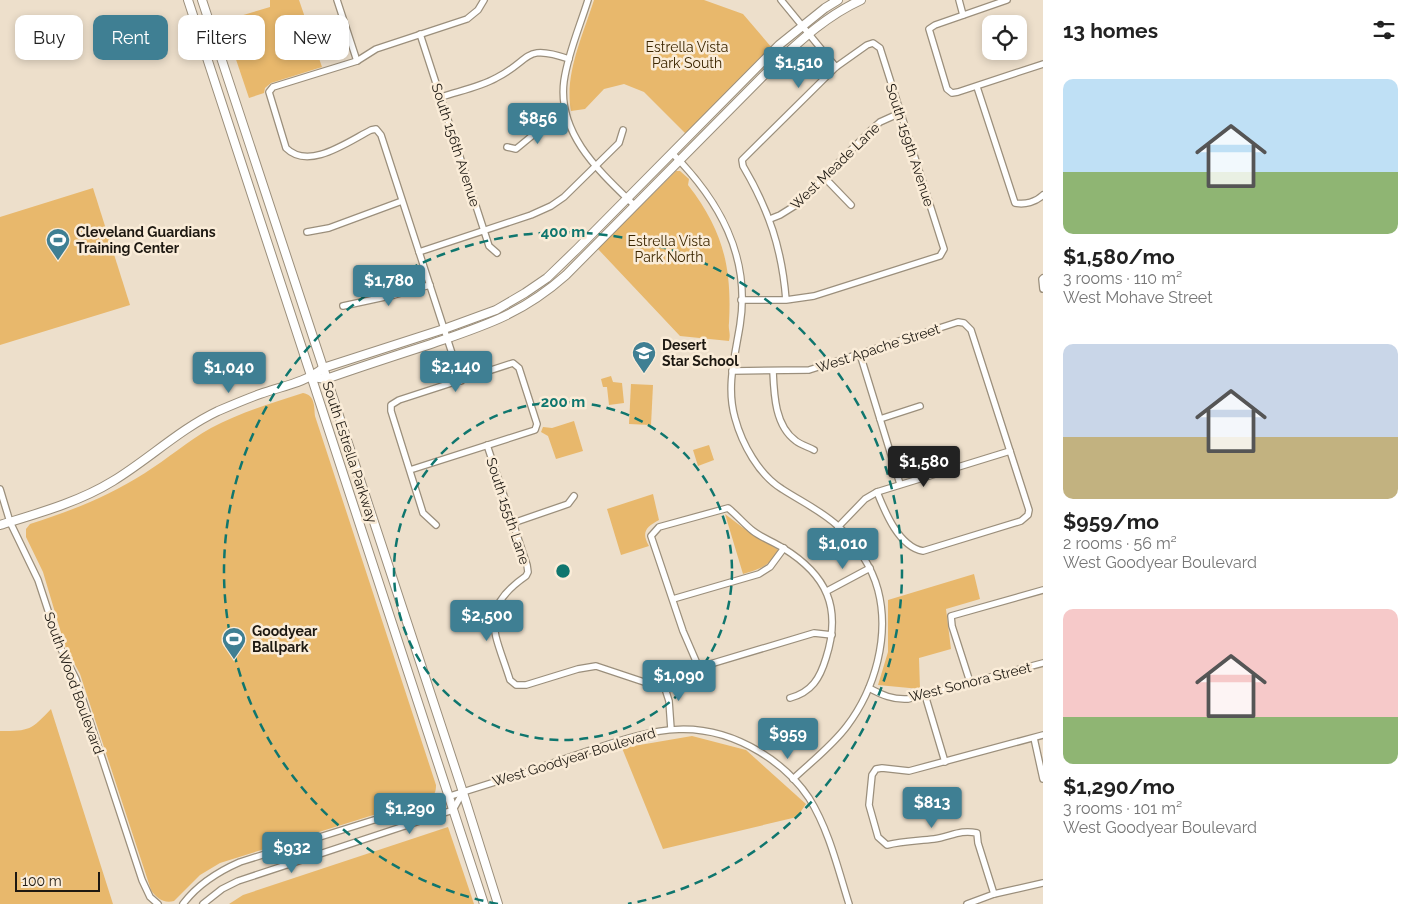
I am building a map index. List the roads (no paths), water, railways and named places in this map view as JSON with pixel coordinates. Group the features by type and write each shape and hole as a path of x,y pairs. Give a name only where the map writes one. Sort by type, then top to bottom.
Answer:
{"main road":[{"name":"South Estrella Parkway","path":"188,0 484,904"},
{"name":"South Estrella Parkway","path":"202,0 463,792 498,904"},
{"path":"0,525 94,492 130,471 197,423 216,412 259,394 312,377 323,368 496,310 526,293 547,278 779,45 801,26 838,0"},
{"path":"312,377 326,379 448,338 492,323 532,302 566,275 772,66 807,33 834,14 861,0"}],"street":[{"path":"337,0 357,60"},
{"path":"461,381 381,135 376,130 371,130 320,155 304,156 291,153 286,148 269,92 273,87 357,60 376,49 468,19 478,10 484,0"},
{"path":"588,0 569,59 564,86 566,114 576,141 595,165 634,206"},
{"path":"741,300 786,300 780,255 770,219 758,192 743,166 742,160 836,67 780,0"},
{"path":"959,0 963,15"},
{"path":"1008,0 935,25 929,29 947,89 952,93 977,87 1043,64"},
{"name":"South 156th Avenue","path":"420,34 489,246 496,253"},
{"name":"South 159th Avenue","path":"786,300 814,296 940,256 944,249 880,48 873,43 867,45 836,67"},
{"path":"441,97 496,78 533,52 548,52 569,59"},
{"path":"977,87 1015,203 1024,204 1041,197 1043,194"},
{"name":"West Meade Lane","path":"770,219 796,205 880,122 900,113"},
{"path":"507,147 516,149 550,121 566,114"},
{"path":"419,252 540,212 551,206 564,197 619,143 623,130"},
{"path":"672,153 710,196 726,224 738,265 741,300 740,324 732,371 731,398 735,418 744,443 755,461 780,488 813,507 853,542 870,568 878,590 882,641 869,688 847,726 837,738 793,778"},
{"path":"824,177 852,205"},
{"path":"307,232 336,226 402,201"},
{"path":"1042,279 1043,289"},
{"path":"343,306 394,296 430,285"},
{"name":"West Apache Street","path":"732,371 809,370 958,322 964,323 971,330 1010,451"},
{"path":"860,354 900,484"},
{"path":"410,470 535,430 537,424 518,368 513,363 399,400 391,405 391,411 423,514 436,525"},
{"path":"773,371 774,398 785,428 796,441 814,450"},
{"path":"880,419 920,406"},
{"name":"South 155th Lane","path":"487,445 528,572 526,576 503,594 495,608 495,632 510,680 516,685 526,685 578,669 596,666 647,683 662,679"},
{"path":"838,527 865,499 877,492 1010,451 1029,510 1028,515 1021,521 923,551 916,550 906,543 887,516 877,492"},
{"name":"South Wood Boulevard","path":"0,488 10,522 38,580 56,636 76,679 142,880 150,897 158,904"},
{"path":"513,523 568,504 574,496"},
{"path":"699,668 683,631 651,536 659,527 728,508 754,531 784,548 810,567 827,590 833,611 832,635 825,663 812,687 802,694 790,698"},
{"path":"673,599 759,574 770,567 784,548"},
{"path":"827,590 870,568"},
{"path":"970,682 952,626 951,616 1043,590"},
{"path":"671,729 669,701 662,679 814,634 832,635"},
{"name":"West Sonora Street","path":"869,688 897,699 908,699 1043,664"},
{"path":"925,695 945,762"},
{"name":"West Goodyear Boulevard","path":"448,796 648,732 671,729 714,732 742,742 769,758 793,778 808,797 824,828 849,904"},
{"path":"994,894 978,843 977,833 967,831 936,839 901,841 887,845 878,837 869,804 872,775 876,769 882,768 909,772 1043,735"},
{"path":"1034,738 1043,778"},
{"path":"203,904 222,889 238,881 453,810 463,792"},
{"path":"182,904 209,878 222,869 448,796"},
{"path":"967,904 994,894 1043,883"}],"place":[{"name":"Cleveland Guardians Training Center","path":"58,261"},
{"name":"Desert Star School","path":"644,374"},
{"name":"Goodyear Ballpark","path":"234,660"}],"park label":[{"name":"Estrella Vista Park South","path":"687,56"},
{"name":"Estrella Vista Park North","path":"669,250"}]}
